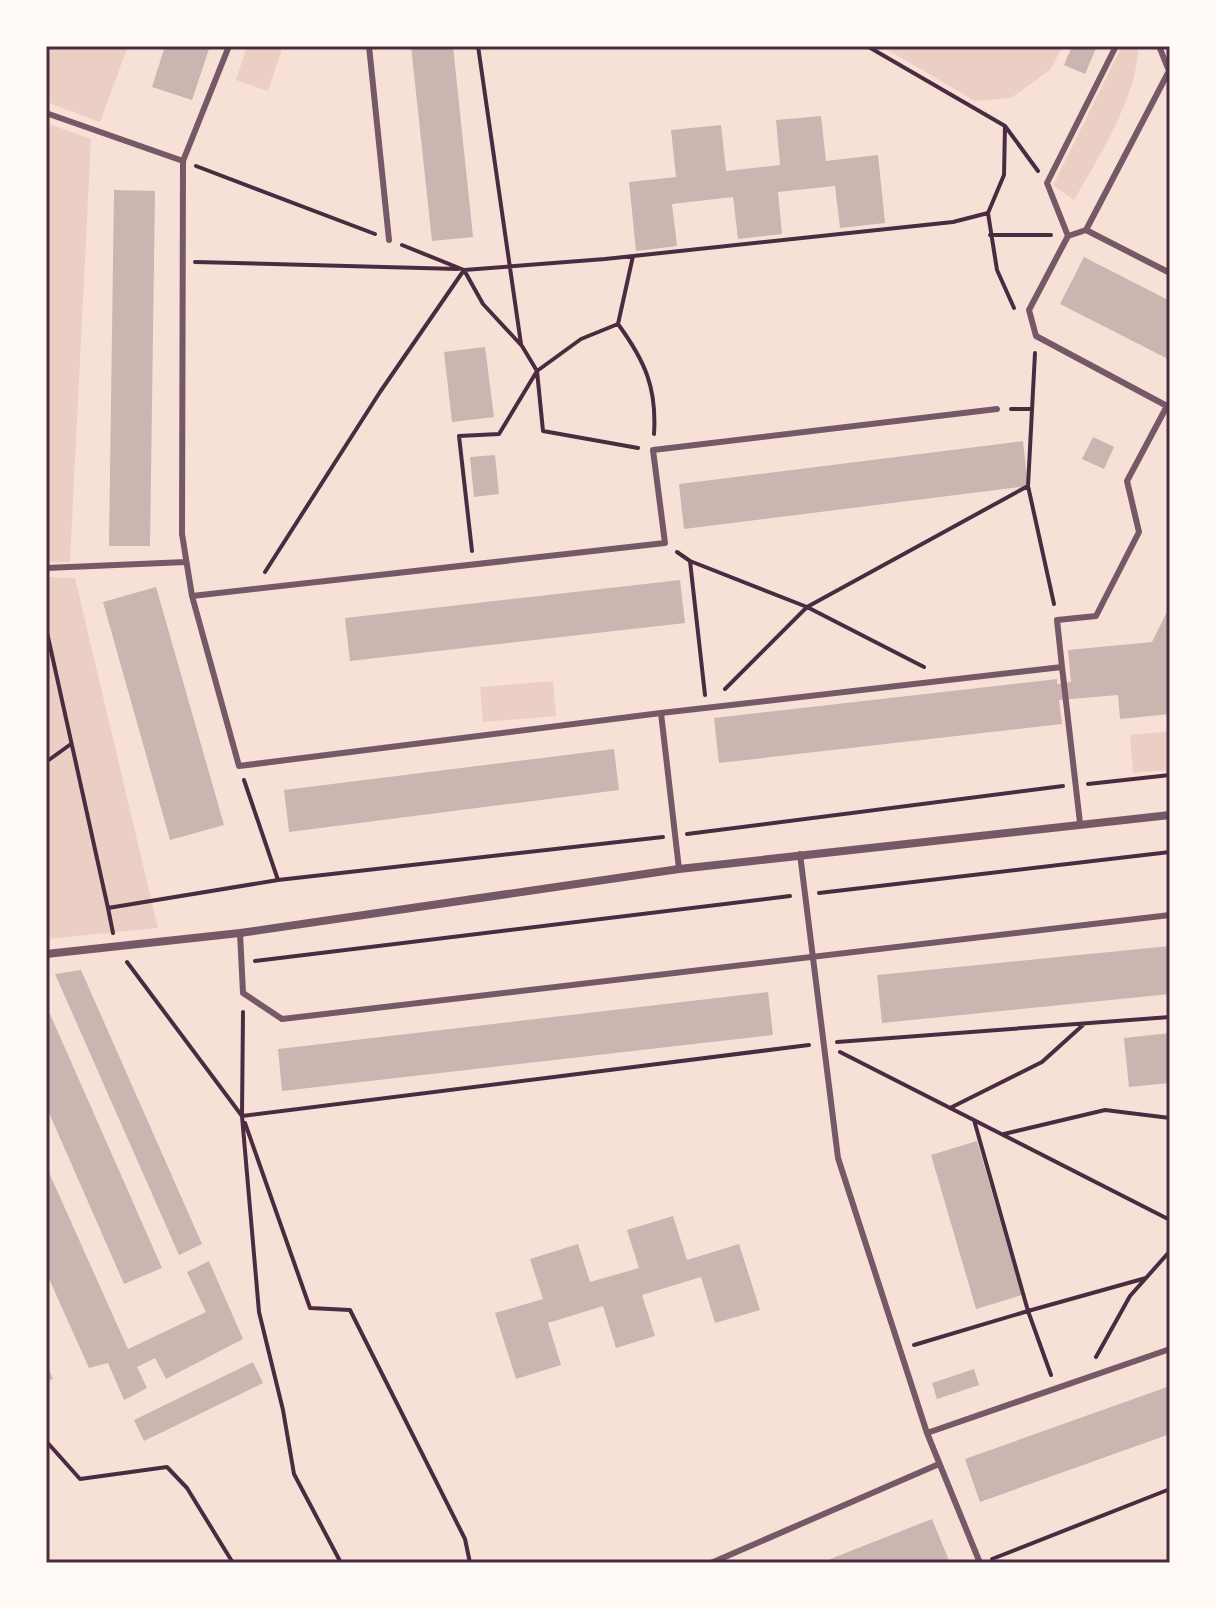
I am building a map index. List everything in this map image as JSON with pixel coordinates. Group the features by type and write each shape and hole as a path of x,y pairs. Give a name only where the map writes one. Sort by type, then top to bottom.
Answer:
{"street":[{"path":"46,954 240,933 800,854 1170,815"}],"lane":[{"path":"229,46 183,161 182,534 192,596 239,766 1062,667"},
{"path":"369,46 389,240"},
{"path":"1068,236 1047,183 1116,46"},
{"path":"1080,823 1057,620 1096,616 1125,560 1139,532 1127,481 1167,406 1036,336 1029,310 1068,236 1086,230 1169,71 1159,46"},
{"path":"46,113 183,161"},
{"path":"1086,230 1170,273"},
{"path":"192,596 665,543 653,450 997,409"},
{"path":"46,568 186,562"},
{"path":"661,713 679,869"},
{"path":"800,854 838,1158 927,1433 981,1563"},
{"path":"240,933 243,993 282,1019 1170,915"},
{"path":"927,1433 1170,1349"},
{"path":"711,1563 939,1464"}],"path":[{"path":"478,46 522,346"},
{"path":"867,46 1005,126 1047,183"},
{"path":"1005,126 1004,175 988,213 990,235 997,270 1012,306 1036,336 1028,486 1057,620"},
{"path":"183,161 464,270 483,304 522,346 537,371 543,431 653,450 656,405 639,353 618,324 633,256"},
{"path":"181,261 464,270 633,256 953,222 988,213"},
{"path":"990,235 1068,236"},
{"path":"254,589 380,392 464,270"},
{"path":"473,565 459,436 499,434 537,371 581,339 618,324"},
{"path":"997,409 1032,409"},
{"path":"707,708 807,607 1028,486"},
{"path":"665,543 690,561 807,607 950,680"},
{"path":"690,561 707,708"},
{"path":"46,628 116,946 242,1116 310,1308 350,1310 465,1539 470,1563"},
{"path":"46,762 71,744"},
{"path":"239,766 278,880"},
{"path":"108,908 278,880 1170,775"},
{"path":"241,963 1170,852"},
{"path":"243,993 242,1116 259,1312 283,1410 294,1474 342,1562"},
{"path":"242,1116 824,1043 1170,1017"},
{"path":"950,1108 1042,1062 1085,1023"},
{"path":"824,1043 1170,1220"},
{"path":"1002,1134 1105,1110 1170,1118"},
{"path":"974,1120 1028,1311 1055,1389"},
{"path":"1084,1378 1130,1296 1170,1251"},
{"path":"900,1349 1146,1278"},
{"path":"46,1441 80,1479 167,1467 187,1488 233,1563"},
{"path":"981,1563 1170,1489"}],"shaded area":[{"path":"46,46 128,46 100,122 46,102"},
{"path":"247,46 283,46 268,91 236,80"},
{"path":"881,46 1063,46 1050,70 1011,98 975,101"},
{"path":"1122,46 1138,49 1131,86 1115,127 1074,200 1053,185"},
{"path":"46,123 91,139 70,562 46,562"},
{"path":"46,577 75,578 158,928 46,939"},
{"path":"553,681 556,716 483,722 480,687"},
{"path":"1170,731 1170,770 1133,773 1130,735"}],"building":[{"path":"165,46 210,46 192,100 152,87"},
{"path":"411,46 453,46 473,237 432,241"},
{"path":"1072,46 1097,46 1085,74 1064,65"},
{"path":"821,116 826,161 878,155 885,223 840,228 835,186 778,192 782,234 738,239 733,197 672,204 677,246 636,251 629,182 676,177 671,130 721,125 726,171 780,165 776,120"},
{"path":"114,190 155,191 150,546 109,546"},
{"path":"1084,257 1170,301 1170,360 1060,304"},
{"path":"485,347 494,417 452,422 444,352"},
{"path":"1093,437 1114,447 1104,469 1082,459"},
{"path":"1023,441 1028,486 684,529 679,484"},
{"path":"495,455 499,494 474,497 470,457"},
{"path":"680,580 685,623 350,661 345,618"},
{"path":"156,587 224,825 170,840 103,602"},
{"path":"1170,606 1170,714 1120,719 1118,695 1059,700 1062,724 719,763 714,718 1057,679 1057,684 1071,682 1068,650 1152,642"},
{"path":"614,749 619,790 289,832 284,790"},
{"path":"1170,946 1170,994 882,1023 877,975"},
{"path":"81,970 202,1244 179,1255 55,974"},
{"path":"768,992 773,1035 282,1091 278,1049"},
{"path":"50,1014 162,1268 124,1284 46,1106 46,1016"},
{"path":"1170,1033 1170,1083 1129,1087 1124,1038"},
{"path":"977,1141 1022,1295 976,1309 931,1155"},
{"path":"46,1166 128,1349 206,1312 187,1272 209,1261 243,1339 166,1379 155,1358 137,1367 147,1388 124,1400 108,1363 89,1368 46,1272"},
{"path":"673,1216 687,1260 739,1244 760,1310 715,1323 701,1277 642,1295 655,1336 616,1348 603,1306 548,1323 561,1365 516,1379 495,1313 543,1299 530,1259 578,1244 590,1282 639,1268 627,1230"},
{"path":"253,1362 263,1383 144,1441 134,1420"},
{"path":"46,1363 53,1379 46,1381"},
{"path":"974,1369 979,1385 937,1399 932,1383"},
{"path":"1170,1386 1170,1434 980,1502 965,1459"},
{"path":"932,1519 950,1563 820,1563"}]}
